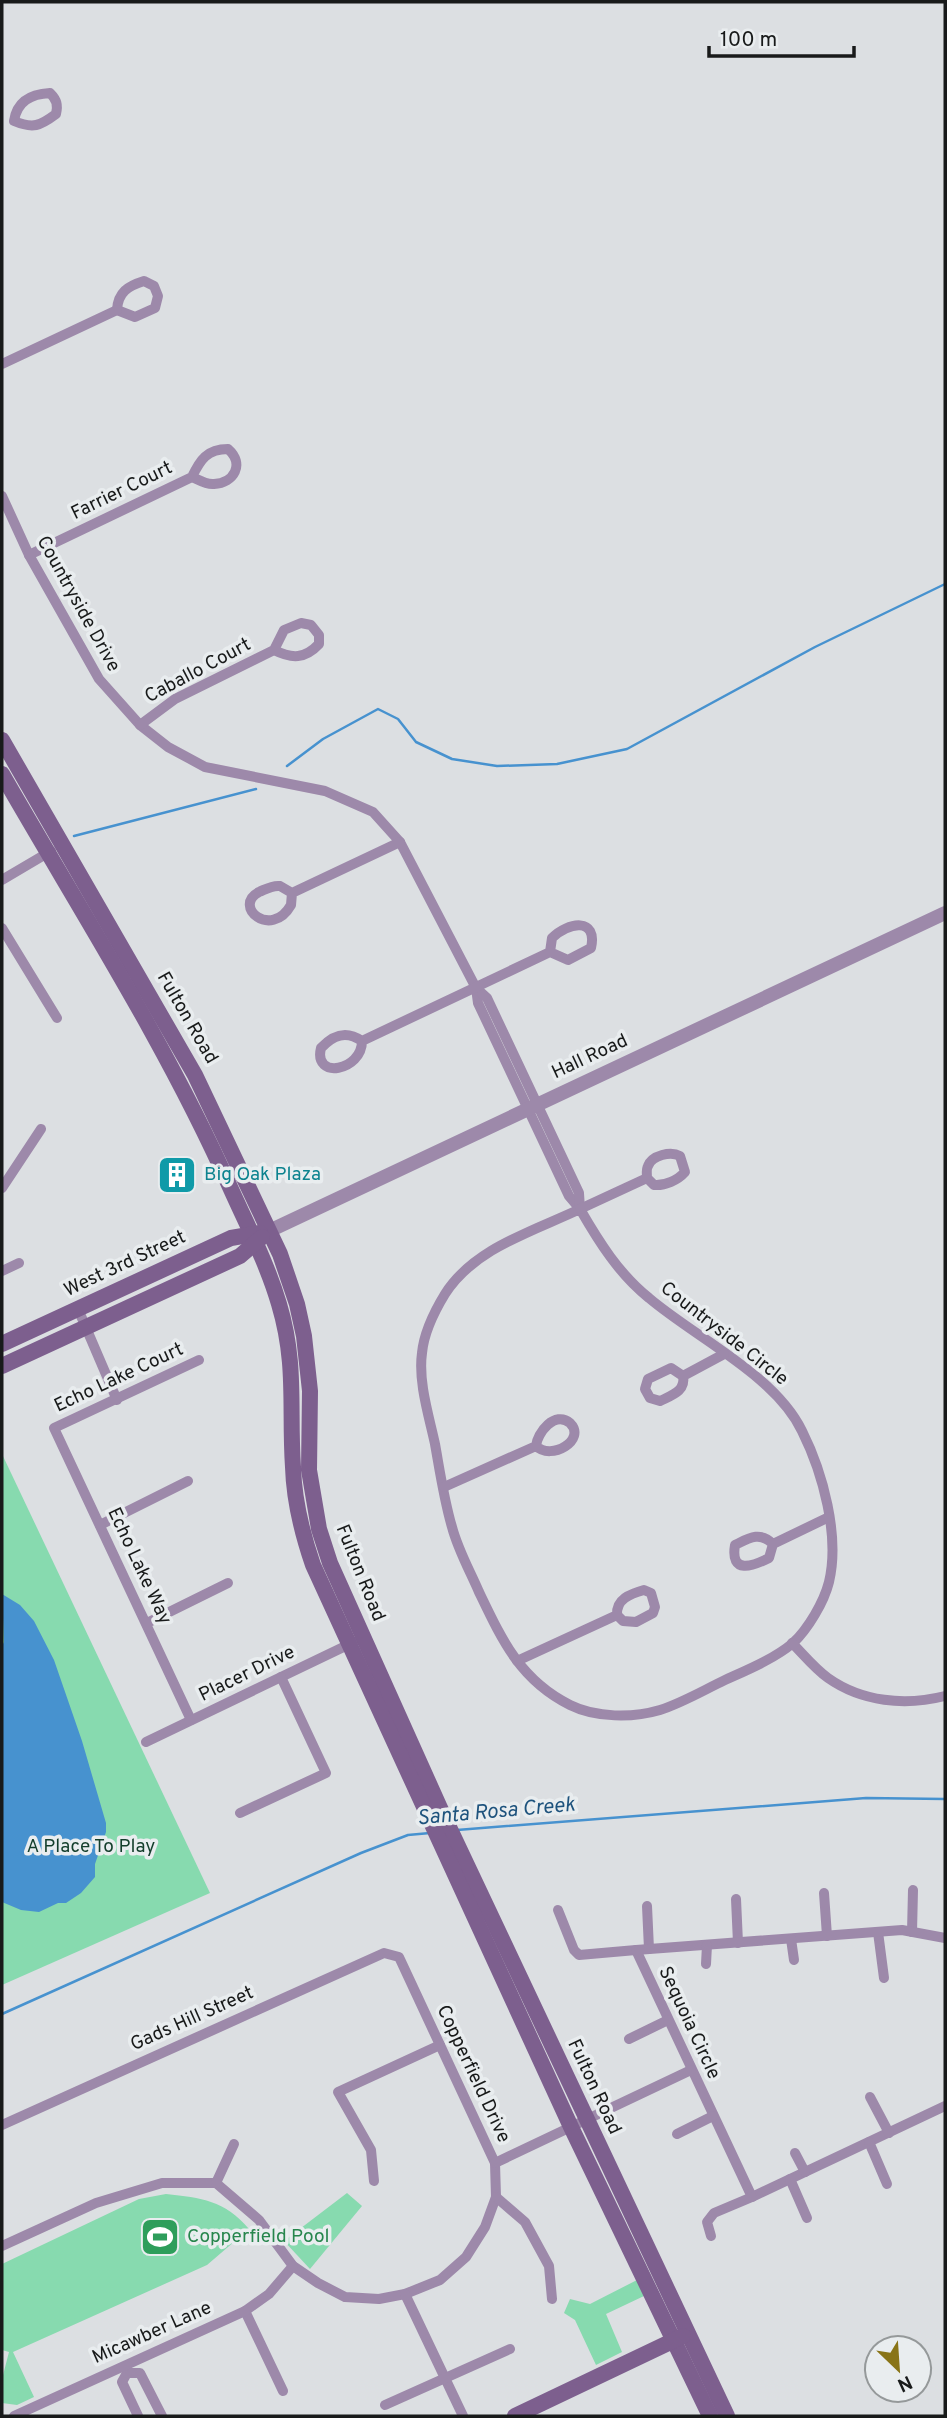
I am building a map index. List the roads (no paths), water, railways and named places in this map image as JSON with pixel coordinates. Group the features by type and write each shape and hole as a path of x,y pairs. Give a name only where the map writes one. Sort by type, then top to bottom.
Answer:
{"main road":[{"name":"Fulton Road","path":"2,740 205,1093 269,1231 292,1286 304,1336 310,1391 309,1470 319,1529 335,1577 363,1638 432,1808 448,1862 681,2337 727,2416"},
{"name":"Fulton Road","path":"2,774 181,1083 253,1239 275,1292 289,1348 293,1391 292,1465 300,1524 320,1585 432,1808 465,1863 578,2123"},
{"name":"West 3rd Street","path":"2,1366 240,1256 253,1239 269,1231"},
{"name":"West 3rd Street","path":"2,1344 231,1238 253,1239"},
{"name":"Fulton Road","path":"681,2337 709,2416"},
{"path":"515,2416 681,2337"}],"street":[{"path":"2,126 14,121"},
{"path":"2,364 117,310"},
{"name":"Farrier Court","path":"29,555 192,477"},
{"name":"Countryside Drive","path":"2,496 29,555 99,680 140,725 169,747 205,767 325,791 373,812 400,842 475,988 478,1003 533,1108 569,1196 580,1209"},
{"name":"Caballo Court","path":"140,725 174,699 274,650"},
{"path":"292,893 400,842"},
{"path":"2,880 62,844"},
{"name":"Hall Road","path":"269,1231 945,913"},
{"path":"2,928 57,1018"},
{"path":"362,1041 550,952"},
{"path":"2,1188 41,1129"},
{"path":"580,1209 647,1178"},
{"name":"Countryside Circle","path":"580,1209 598,1241 619,1269 645,1296 724,1354 774,1392 802,1431 815,1465 833,1535 833,1558 828,1586 807,1625 792,1643 752,1667 660,1710 615,1716 572,1707 526,1674 499,1637 452,1530 422,1370 427,1330 454,1281 468,1266 489,1252 580,1209"},
{"path":"2,1271 19,1263"},
{"path":"78,1309 117,1400"},
{"path":"683,1376 724,1354"},
{"name":"Echo Lake Court","path":"54,1428 199,1360"},
{"name":"Echo Lake Way","path":"54,1428 191,1720"},
{"path":"444,1487 536,1446"},
{"path":"100,1525 188,1481"},
{"path":"773,1544 829,1517"},
{"path":"147,1623 228,1583"},
{"path":"517,1661 617,1615"},
{"name":"Placer Drive","path":"146,1742 363,1638"},
{"path":"792,1643 827,1678 865,1696 906,1702 945,1696"},
{"path":"240,1813 326,1773 281,1677"},
{"path":"912,1932 913,1890"},
{"path":"824,1893 827,1936"},
{"path":"736,1899 738,1943"},
{"path":"647,1906 649,1949"},
{"path":"558,1910 579,1955 636,1950"},
{"path":"878,1932 884,1978"},
{"name":"Sequoia Circle","path":"752,2197 636,1950 878,1932 912,1932 945,1938"},
{"path":"790,1939 794,1960"},
{"path":"706,1964 707,1945"},
{"name":"Gads Hill Street","path":"2,2125 384,1953 399,1957"},
{"name":"Copperfield Drive","path":"216,2183 259,2220 293,2266 317,2283 345,2297 379,2300 405,2294 440,2280 466,2258 485,2227 496,2197 495,2163 399,1957"},
{"path":"629,2039 668,2020"},
{"path":"374,2182 371,2150 338,2092 440,2045"},
{"path":"495,2163 691,2070"},
{"path":"870,2097 889,2133"},
{"path":"711,2236 708,2222 714,2213 945,2106"},
{"path":"677,2134 713,2116"},
{"path":"869,2142 887,2184"},
{"path":"2,2246 96,2203 162,2183 216,2183 234,2144"},
{"path":"795,2153 805,2172"},
{"path":"790,2179 807,2218"},
{"path":"496,2197 525,2222 549,2266 552,2299"},
{"name":"Micawber Lane","path":"15,2416 126,2369 245,2311 269,2294 293,2266"},
{"path":"405,2294 463,2416"},
{"path":"245,2311 283,2391"},
{"path":"386,2405 510,2349"},
{"path":"138,2416 122,2382 126,2369 140,2373 162,2416"}],"water":[{"path":"2,1594 20,1605 34,1621 54,1660 106,1823 106,1832 95,1864 95,1877 81,1893 66,1903 58,1903 39,1912 21,1910 2,1902"}],"waterway":[{"path":"287,766 323,739 378,709 398,719 416,742 452,759 497,766 557,764 627,749 815,647 945,584"},
{"path":"74,836 256,789"},
{"name":"Santa Rosa Creek","path":"457,1830 866,1798 945,1799"},
{"name":"Santa Rosa Creek","path":"2,2014 361,1853 408,1835 430,1833"}],"place":[{"name":"Big Oak Plaza","path":"177,1175"},
{"name":"Copperfield Pool","path":"160,2237"}],"park label":[{"name":"A Place To Play","path":"91,1847"}]}
